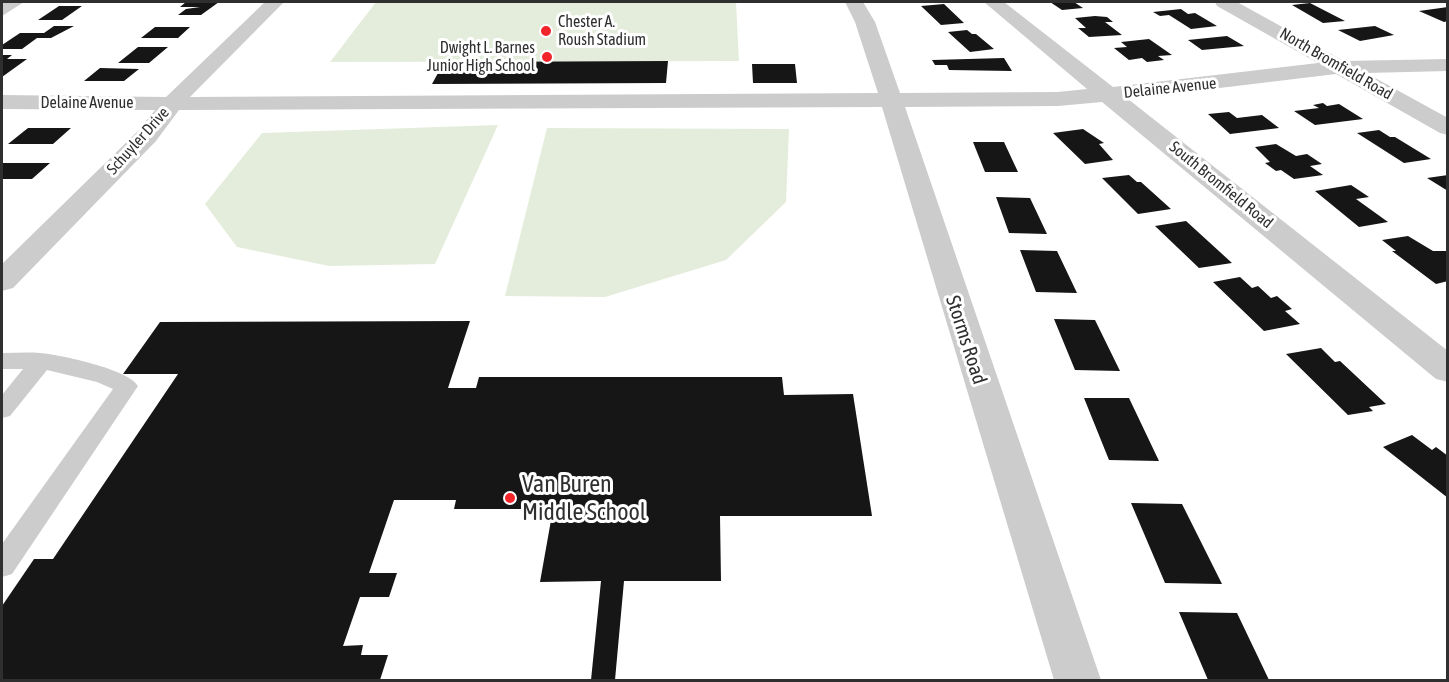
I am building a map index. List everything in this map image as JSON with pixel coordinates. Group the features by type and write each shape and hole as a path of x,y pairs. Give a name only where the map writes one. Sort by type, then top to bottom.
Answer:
{"street":[{"path":"2,10 15,2"},
{"name":"Schuyler Drive","path":"2,281 147,136 172,103 275,2"},
{"name":"Storms Road","path":"854,2 865,22 891,100 1077,681"},
{"name":"South Bromfield Road","path":"993,2 1448,370"},
{"name":"North Bromfield Road","path":"1224,2 1448,128"},
{"name":"Delaine Avenue","path":"2,102 1058,99 1109,95 1341,66 1448,65"}],"lane":[{"path":"2,361 42,361 103,375 127,386 2,565"},
{"path":"2,410 42,361"}],"green space":[{"name":"Chester A. Roush Stadium","path":"376,2 736,2 739,61 330,62"},
{"path":"498,125 435,264 329,266 237,247 205,204 262,133"},
{"path":"547,128 789,129 786,202 726,260 605,297 505,296"}],"building":[{"path":"186,2 219,2 201,15 178,15 186,9 200,7 180,7"},
{"path":"1050,2 1074,2 1083,8 1062,10"},
{"path":"1310,3 1345,21 1323,23 1292,5"},
{"path":"944,4 964,23 941,25 921,6"},
{"path":"59,6 82,6 62,20 38,20"},
{"path":"1448,7 1448,21 1444,22 1419,11"},
{"path":"1181,9 1188,14 1195,13 1217,26 1191,29 1169,15 1160,16 1153,12"},
{"path":"1107,17 1113,22 1105,22 1122,35 1089,37 1078,28 1086,28 1075,18"},
{"path":"54,26 74,26 51,38 37,38 22,49 2,49 2,45 20,33 44,33"},
{"path":"1375,26 1394,35 1360,41 1338,30"},
{"path":"155,27 190,27 178,38 141,38"},
{"path":"967,30 976,34 994,49 970,52 948,32"},
{"path":"1227,36 1244,46 1202,50 1188,40"},
{"path":"1149,39 1172,55 1158,56 1164,60 1147,62 1142,58 1129,60 1114,48 1127,47 1121,42"},
{"path":"138,47 168,47 149,63 118,63"},
{"path":"2,55 12,55 7,59 27,59 2,77"},
{"path":"1004,58 1012,71 949,70 947,65 935,65 932,60"},
{"path":"668,61 666,83 432,84 444,62"},
{"path":"752,64 795,64 797,83 753,83"},
{"path":"100,68 139,69 124,81 84,81"},
{"path":"1323,103 1327,106 1339,104 1363,119 1315,125 1294,111 1319,108 1313,105"},
{"path":"1229,112 1237,118 1262,115 1279,128 1230,134 1208,114"},
{"path":"28,128 71,128 53,144 8,144"},
{"path":"1083,129 1104,143 1099,144 1113,160 1085,164 1053,133"},
{"path":"1379,130 1431,159 1404,163 1357,133"},
{"path":"973,142 1004,142 1018,172 985,172"},
{"path":"1276,144 1296,156 1307,154 1322,164 1310,166 1323,175 1294,179 1281,170 1276,171 1265,163 1270,162 1255,147"},
{"path":"2,163 50,163 32,179 2,179"},
{"path":"1129,175 1137,182 1141,182 1171,209 1138,214 1102,178"},
{"path":"1448,175 1448,191 1427,178"},
{"path":"1351,185 1369,197 1356,199 1388,222 1359,227 1315,191"},
{"path":"996,197 1030,198 1047,234 1009,233"},
{"path":"1186,221 1232,263 1199,268 1155,226"},
{"path":"1408,236 1433,251 1448,251 1448,281 1436,284 1392,251 1396,251 1382,240"},
{"path":"1020,250 1057,251 1077,293 1036,292"},
{"path":"1240,277 1252,288 1258,286 1271,298 1277,296 1292,309 1285,311 1300,324 1264,331 1213,282"},
{"path":"1054,319 1095,320 1120,371 1075,370"},
{"path":"470,321 448,388 476,388 479,377 782,377 784,395 853,394 872,516 720,516 721,581 624,581 615,680 591,680 601,581 540,582 553,509 454,509 456,500 394,500 369,573 397,573 389,597 360,597 343,646 363,645 361,655 388,655 380,680 2,680 2,606 34,559 53,559 178,374 123,374 160,322"},
{"path":"1321,348 1335,362 1340,361 1386,404 1369,407 1373,411 1348,415 1286,354"},
{"path":"1084,398 1129,398 1159,461 1109,460"},
{"path":"1412,435 1432,450 1436,447 1448,456 1448,498 1383,447"},
{"path":"1131,503 1182,504 1222,584 1165,583"},
{"path":"1179,612 1237,613 1269,680 1208,680"}],"place":[{"name":"Chester A. Roush Stadium","path":"546,31"},
{"name":"Dwight L. Barnes Junior High School","path":"547,57"},
{"name":"Van Buren Middle School","path":"510,498"}]}
